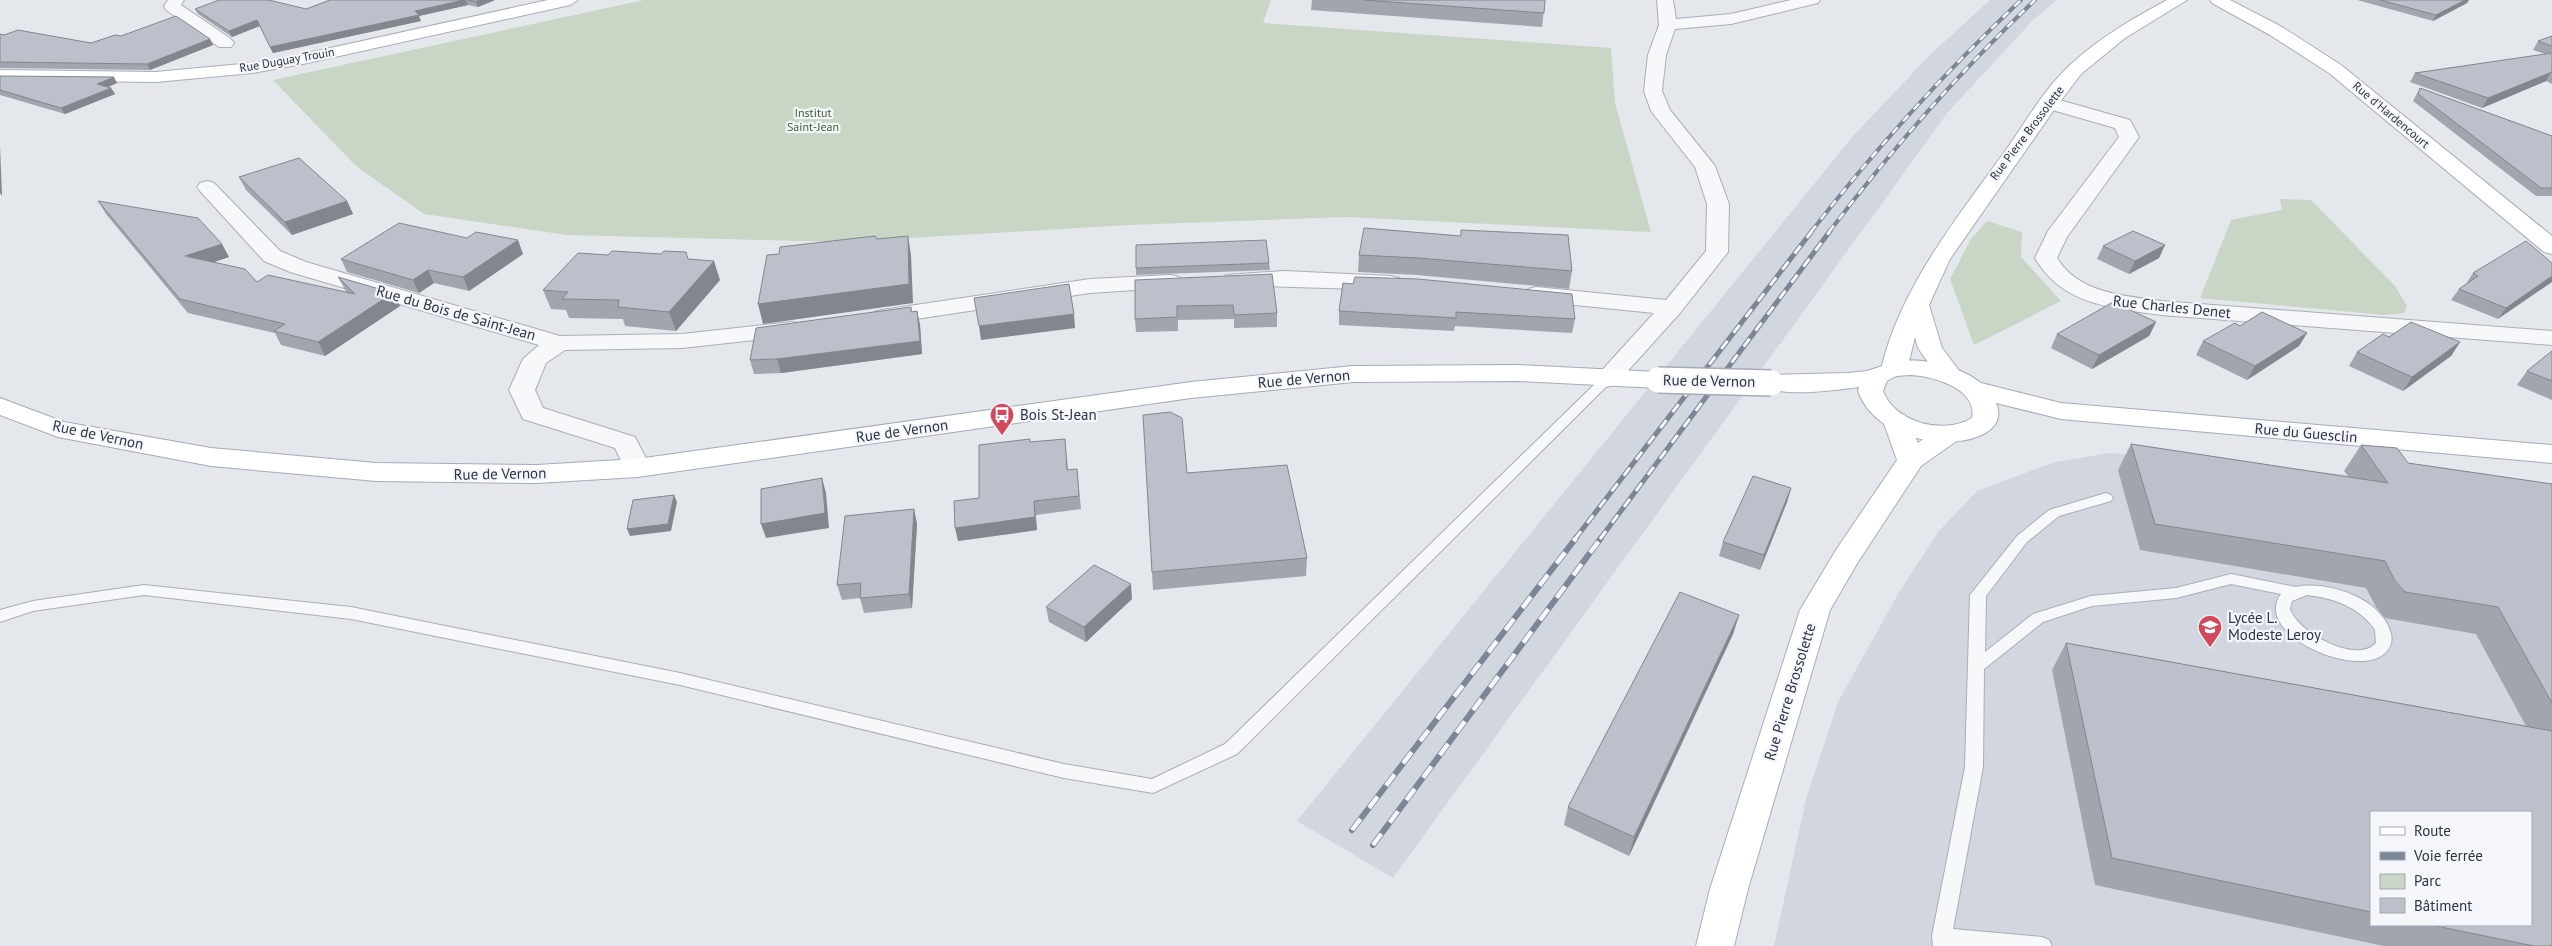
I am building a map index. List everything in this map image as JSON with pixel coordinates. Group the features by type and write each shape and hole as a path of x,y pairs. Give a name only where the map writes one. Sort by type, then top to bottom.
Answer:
{"main road":[{"name":"Rue Duguay Trouin","path":"0,74 156,77 243,69 303,59 570,0"},
{"name":"Rue Pierre Brossolette","path":"1887,415 1870,391 1871,383 1885,373 1939,258 2049,103 2075,70 2119,34 2179,0"},
{"name":"Rue d'Hardencourt","path":"2218,0 2276,31 2335,68 2552,247"},
{"path":"1918,306 1930,348 1950,376 1973,389 2061,411"},
{"name":"Rue de Vernon","path":"0,406 58,429 211,457 376,472 455,475 537,474 638,468 1191,390 1353,374 1518,373 1608,379 1811,385 1885,373 1927,369 1950,376"},
{"name":"Rue de Vernon","path":"1811,385 1922,431 1949,434"},
{"path":"1949,434 1965,432 1978,427 1985,420 1987,412 1985,405 1973,389"},
{"path":"1985,420 2061,411"},
{"name":"Rue du Guesclin","path":"2061,411 2552,454"},
{"path":"1887,415 1911,460"},
{"name":"Rue Pierre Brossolette","path":"1715,946 1728,889 1815,610 1846,557 1911,460 1949,434"}],"street":[{"path":"176,0 172,6 225,43"},
{"path":"1608,379 1672,308 1717,252 1718,204 1705,166 1661,111 1653,91 1657,55 1668,25 1665,0"},
{"path":"1668,25 1731,20 1812,0"},
{"name":"Rue Charles Denet","path":"2049,103 2123,124 2129,137 2056,236 2046,258 2051,270 2082,290 2106,301 2161,308 2552,338"},
{"name":"Rue du Bois de Saint-Jean","path":"207,187 272,256 298,267 559,344 682,342 816,326"},
{"path":"865,319 1090,286 1284,278 1417,284"},
{"path":"1512,292 1672,308"},
{"name":"Rue du Bois de Saint-Jean","path":"559,344 535,359 522,390 532,413 542,418 626,444 638,468"}],"lane":[{"path":"0,616 32,606 144,590 350,613 680,679 1064,771 1153,786 1231,749 1608,379"},
{"path":"2042,946 1942,941 1974,767 1978,595 2022,539 2054,513 2106,498"},
{"path":"1976,666 2038,618 2091,601 2176,594 2232,579 2295,592 2322,592 2338,596 2368,612 2384,632 2385,642 2381,649 2372,654 2349,654 2322,647 2305,638 2292,627 2284,615 2281,605 2285,597 2295,592"}],"shaded area":[{"path":"1990,0 2057,0 2034,19 1948,112 1393,878 1297,821 1853,136 1930,55"},
{"name":"Lycée L. Modeste Leroy","path":"2110,453 2552,493 2552,946 1774,946 1806,799 1838,702 1898,594 1938,532 1977,491 2055,462"}],"green space":[{"name":"Institut Saint-Jean","path":"644,0 1271,0 1263,23 1611,48 1615,103 1651,232 1347,217 1128,225 845,242 567,235 424,214 356,166 273,80"},
{"path":"2280,199 2311,200 2395,286 2407,306 2404,313 2385,315 2200,298 2231,220 2282,210"},
{"path":"1987,221 2022,232 2021,257 2061,301 1974,345 1950,279 1971,239"}],"building":[{"path":"219,0 269,0 306,9 330,0 464,0 415,11 419,15 270,47 257,20 229,31 195,9"},
{"path":"1363,0 1545,0 1544,13"},
{"path":"2380,0 2465,0 2436,15"},
{"path":"176,16 210,39 147,64 0,62 0,34 4,35 18,30 91,43 115,35 121,36"},
{"path":"2552,36 2552,46 2538,41"},
{"path":"2552,53 2552,72 2488,98 2415,73"},
{"path":"0,76 114,77 97,84 111,88 61,108 0,90"},
{"path":"2420,88 2552,136 2552,188 2541,188 2418,94"},
{"path":"299,158 347,201 285,222 239,177"},
{"path":"98,201 198,218 222,244 185,256 245,269 257,282 268,275 355,294 338,277 393,293 318,342 274,331 285,324 180,299"},
{"path":"399,223 467,238 476,232 518,240 463,277 428,270 413,280 341,259"},
{"path":"1364,228 1461,236 1461,230 1568,235 1572,271 1359,255"},
{"path":"2133,231 2165,245 2135,261 2103,246"},
{"path":"875,236 877,239 908,236 909,284 758,304 767,255 779,254 780,247"},
{"path":"1266,240 1269,263 1136,268 1136,245"},
{"path":"2526,241 2552,263 2552,276 2506,308 2459,289 2478,276 2473,273"},
{"path":"612,251 661,254 664,251 686,252 688,259 714,261 669,312 618,307 619,300 562,299 568,292 543,290 578,253 608,255"},
{"path":"1272,274 1277,313 1234,315 1233,305 1177,306 1177,317 1135,319 1135,280"},
{"path":"1355,277 1418,279 1572,294 1575,319 1456,312 1456,318 1339,311 1343,283 1353,284"},
{"path":"1069,284 1074,314 979,326 974,298"},
{"path":"2113,302 2156,322 2099,355 2057,334"},
{"path":"911,307 911,312 917,311 920,341 777,359 750,360 756,328"},
{"path":"2262,312 2307,333 2255,366 2203,341 2235,323 2240,326"},
{"path":"2411,322 2460,342 2412,377 2357,352 2383,334 2389,337"},
{"path":"2552,351 2552,381 2527,371"},
{"path":"1170,412 1182,418 1187,473 1287,465 1307,558 1152,572 1143,415"},
{"path":"1030,439 1030,442 1065,439 1067,470 1077,469 1079,496 1034,501 1035,517 955,528 954,501 979,498 979,445"},
{"path":"2131,444 2388,483 2361,445 2397,448 2408,463 2552,484 2552,703 2498,607 2405,592 2395,581 2385,561 2155,524"},
{"path":"1753,476 1791,488 1764,555 1723,542"},
{"path":"822,478 825,513 761,524 761,489"},
{"path":"674,495 668,524 627,529 633,500"},
{"path":"914,509 909,594 860,598 861,583 837,585 845,516"},
{"path":"1094,565 1131,584 1084,627 1046,607"},
{"path":"1680,592 1739,615 1634,837 1568,807"},
{"path":"2066,643 2552,731 2552,946 2534,946 2436,926 2532,926 2532,811 2370,811 2370,912 2112,858"}],"railway":[{"path":"1811,232 1911,112 2021,0"},
{"path":"1829,232 1927,112 2035,0"},
{"path":"1575,539 1812,231"},
{"path":"1600,539 1830,231"},
{"path":"1352,830 1576,538"},
{"path":"1373,845 1601,538"}],"place":[{"name":"Bois St-Jean","path":"1002,436"},
{"name":"Lycée L. Modeste Leroy","path":"2210,648"}]}
